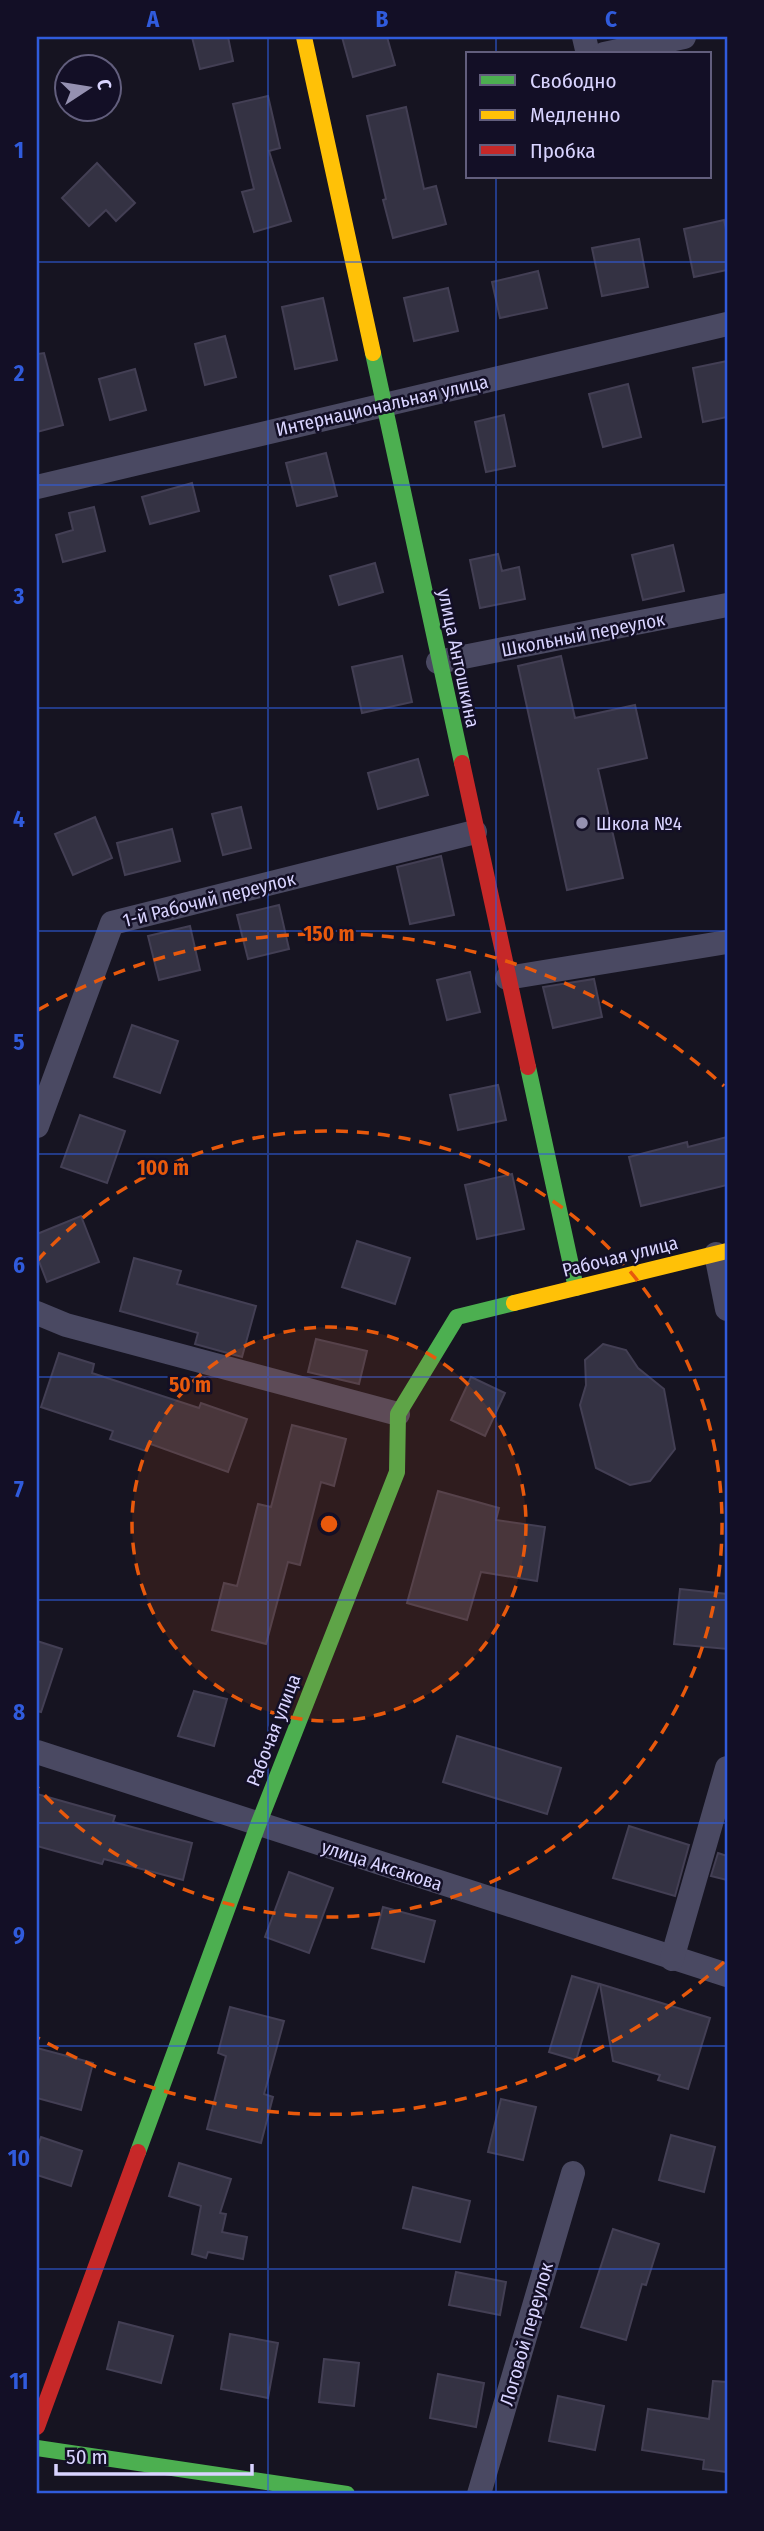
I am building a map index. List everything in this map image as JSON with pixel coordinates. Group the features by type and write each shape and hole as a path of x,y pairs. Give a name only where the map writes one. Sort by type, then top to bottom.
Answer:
{"street":[{"name":"улица Антошкина","path":"304,37 576,1288"},
{"path":"613,52 684,37"},
{"name":"Интернациональная улица","path":"37,487 727,324"},
{"name":"Школьный переулок","path":"438,662 727,605"},
{"name":"1-й Рабочий переулок","path":"37,1126 112,923 475,832"},
{"path":"507,978 727,942"},
{"path":"722,1252 727,1309"},
{"name":"Рабочая улица","path":"37,2427 258,1825 397,1472 398,1414 457,1317 722,1252"},
{"path":"37,1313 66,1325 398,1414"},
{"name":"улица Аксакова","path":"37,1752 727,1975"},
{"path":"672,1959 727,1768"},
{"name":"Логовой переулок","path":"479,2494 573,2173"},
{"path":"37,2448 347,2494"}],"building":[{"path":"192,37 228,37 233,61 200,69"},
{"path":"342,37 387,37 395,65 353,77"},
{"path":"268,96 280,148 269,151 291,221 254,232 242,192 254,189 233,104"},
{"path":"406,107 424,189 436,186 446,224 393,238 367,116"},
{"path":"97,163 135,203 116,221 106,210 89,226 62,198"},
{"path":"724,220 727,234 727,270 694,277 684,229"},
{"path":"639,239 648,287 602,296 592,248"},
{"path":"538,271 547,308 500,318 492,282"},
{"path":"448,288 458,331 414,341 404,298"},
{"path":"323,298 337,360 295,369 282,307"},
{"path":"225,336 236,377 205,385 195,344"},
{"path":"44,353 63,425 37,432 37,354"},
{"path":"727,361 727,417 703,422 693,368"},
{"path":"135,369 146,410 110,420 99,379"},
{"path":"628,384 641,437 603,447 589,394"},
{"path":"504,415 515,466 486,472 475,422"},
{"path":"326,453 337,496 297,506 286,463"},
{"path":"192,483 199,511 150,524 142,497"},
{"path":"94,507 105,551 63,562 56,535 73,530 69,513"},
{"path":"673,545 684,591 643,600 632,555"},
{"path":"498,554 502,571 519,567 525,599 480,608 470,560"},
{"path":"375,563 383,592 339,605 330,576"},
{"path":"402,656 412,702 362,713 352,667"},
{"name":"Школа №4","path":"561,656 575,718 635,705 647,758 598,769 623,878 567,890 518,666"},
{"path":"418,759 428,795 378,809 368,773"},
{"path":"241,807 251,848 223,855 212,814"},
{"path":"95,817 112,858 73,875 55,834"},
{"path":"172,829 180,861 125,875 117,843"},
{"path":"441,856 454,915 410,924 397,867"},
{"path":"279,905 289,949 248,959 237,915"},
{"path":"190,926 200,970 159,980 148,936"},
{"path":"470,972 480,1012 447,1020 437,980"},
{"path":"594,979 602,1017 553,1028 543,987"},
{"path":"132,1025 178,1041 160,1093 114,1077"},
{"path":"498,1085 506,1120 458,1130 450,1095"},
{"path":"80,1115 125,1131 107,1183 61,1167"},
{"path":"727,1137 727,1185 641,1206 629,1157 687,1142 688,1147"},
{"path":"512,1174 524,1229 477,1239 465,1185"},
{"path":"81,1216 99,1262 47,1282 37,1256 37,1234"},
{"path":"357,1241 410,1258 395,1304 342,1287"},
{"path":"134,1258 181,1271 177,1284 256,1306 242,1357 195,1344 198,1333 120,1311"},
{"path":"316,1339 367,1351 359,1384 308,1372"},
{"path":"603,1344 626,1350 638,1368 664,1389 675,1449 650,1481 630,1485 596,1468 580,1405 586,1385 585,1360"},
{"path":"59,1353 94,1364 92,1373 199,1408 201,1403 247,1419 228,1472 148,1443 146,1451 110,1439 113,1431 41,1407"},
{"path":"471,1377 505,1393 485,1436 451,1420"},
{"path":"292,1425 346,1439 334,1486 321,1482 300,1565 288,1562 266,1644 212,1630 224,1583 237,1586 258,1504 271,1507"},
{"path":"438,1491 499,1508 496,1520 545,1527 537,1581 481,1572 467,1620 407,1603"},
{"path":"680,1589 727,1594 727,1649 674,1644"},
{"path":"37,1641 62,1649 41,1712 37,1711"},
{"path":"194,1691 227,1699 214,1746 178,1736"},
{"path":"457,1736 561,1768 547,1814 443,1782"},
{"path":"37,1794 115,1816 113,1822 192,1843 183,1880 104,1859 102,1864 37,1846"},
{"path":"629,1826 689,1845 675,1896 613,1878"},
{"path":"718,1853 727,1856 727,1880 711,1876"},
{"path":"289,1872 333,1888 309,1953 265,1937"},
{"path":"383,1907 435,1921 424,1962 372,1948"},
{"path":"572,1976 599,1984 576,2060 549,2052"},
{"path":"600,1984 710,2018 688,2089 658,2080 660,2075 613,2061"},
{"path":"230,2007 284,2021 264,2094 273,2097 261,2143 207,2129 226,2056 218,2053"},
{"path":"37,2048 93,2063 81,2110 37,2098"},
{"path":"501,2099 536,2107 523,2160 488,2152"},
{"path":"671,2135 715,2147 704,2192 659,2180"},
{"path":"41,2137 82,2151 71,2186 37,2175 37,2150"},
{"path":"179,2163 231,2179 220,2213 226,2214 222,2232 247,2237 243,2259 208,2252 206,2258 192,2254 201,2206 169,2196"},
{"path":"413,2187 470,2201 460,2242 403,2228"},
{"path":"613,2229 659,2244 646,2285 642,2284 626,2340 581,2327"},
{"path":"456,2272 506,2282 500,2315 449,2305"},
{"path":"119,2322 173,2336 161,2383 107,2369"},
{"path":"230,2334 278,2343 268,2398 221,2389"},
{"path":"324,2359 359,2363 354,2406 319,2402"},
{"path":"438,2374 484,2383 476,2427 430,2418"},
{"path":"713,2381 727,2382 727,2472 703,2469 704,2460 642,2450 648,2409 709,2419"},
{"path":"558,2396 604,2406 595,2450 549,2441"}],"traffic: fast":[{"path":"373,353 462,763"},
{"path":"528,1067 576,1288"},
{"path":"138,2152 258,1825 397,1472 398,1414 457,1317 514,1303"},
{"path":"37,2448 347,2494"}],"traffic: slow":[{"path":"304,37 373,353"},
{"path":"514,1303 727,1251"}],"traffic: jam":[{"path":"462,763 528,1067"},
{"path":"37,2427 138,2152"}],"place":[{"name":"Школа №4","path":"582,823"}]}
